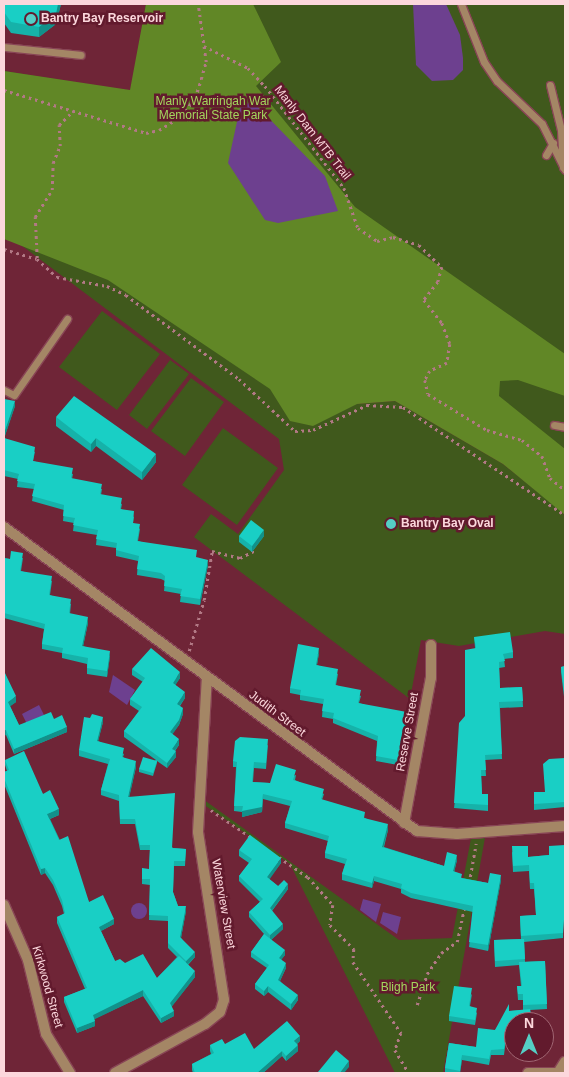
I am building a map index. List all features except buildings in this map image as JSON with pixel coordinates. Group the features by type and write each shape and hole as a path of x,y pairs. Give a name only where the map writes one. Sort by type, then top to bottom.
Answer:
{"street":[{"name":"Judith Street","path":"4,527 404,823 434,834 479,833 565,826"},
{"name":"Reserve Street","path":"404,823 430,678 431,645"},
{"name":"Waterview Street","path":"115,1073 205,1024 220,1012 224,1000 198,832 207,678"},
{"name":"Kirkwood Street","path":"4,905 28,960 46,1034 70,1073"},
{"path":"528,1073 557,1073 565,1062"}],"lane":[{"path":"461,4 484,62 497,81 542,124 553,143 564,169"},
{"path":"4,47 81,55"},
{"path":"550,85 561,130 564,169"},
{"path":"546,154 553,143"},
{"path":"4,390 14,395 67,319"},
{"path":"554,425 565,427"}],"path":[{"path":"4,90 146,133 159,130 181,116 195,98 206,62 198,4"},
{"name":"Manly Dam MTB Trail","path":"204,46 248,68 265,86 344,188 351,216 358,228 376,241 393,237 418,245 442,267 438,282 424,300 442,323 450,344 447,363 430,370 425,380 428,394 487,430 522,440 542,456 550,478 565,490"},
{"path":"37,259 35,217 52,190 53,163 60,146 59,125 72,111"},
{"path":"4,249 37,259 57,277 126,294 239,379 283,425 294,431 314,430 367,405 403,407 565,515"},
{"path":"183,660 195,639 212,551 240,558 254,551"},
{"path":"200,802 257,842"},
{"path":"468,888 479,833"},
{"path":"273,853 308,877 333,905 330,925 354,950 353,962 401,1033 395,1050 409,1073"},
{"path":"418,1005 427,974 441,953 457,942 464,906"}],"green space":[{"name":"Manly Warringah War Memorial State Park","path":"146,4 565,4 565,502 4,71 131,91"},
{"name":"Manly Warringah War Memorial State Park","path":"146,4 253,4 281,62 256,86 355,207 565,354 565,396 518,380 500,381 499,396 565,449 565,515 503,464 395,401 357,404 313,426 290,421 270,389 108,280 4,239 4,71 130,90"},
{"path":"4,141 357,404 395,401 503,464 560,510 565,516 565,634 545,631 459,646 421,640 410,699 194,537 211,514 238,534 284,470 279,439 17,242"},
{"path":"102,311 160,354 117,410 59,367"},
{"path":"170,360 189,374 147,429 129,415"},
{"path":"191,378 224,402 185,456 151,431"},
{"path":"223,428 278,468 237,525 182,485"},
{"name":"Bligh Park","path":"200,797 399,940 452,938 472,833 486,832 443,1073 395,1073 290,864 200,802"}],"shaded area":[{"path":"413,4 446,4 460,35 463,58 463,70 453,80 432,81 416,65"},
{"path":"252,101 325,176 338,211 278,223 265,220 228,163 240,108"},
{"path":"113,675 135,690 127,705 109,692"},
{"path":"39,705 44,715 27,724 22,714"},
{"path":"363,899 381,904 376,922 360,910"},
{"path":"139,903 147,911 139,919 131,911"},
{"path":"383,912 401,917 397,934 380,923"}],"place":[{"name":"Bantry Bay Reservoir","path":"31,19"},
{"name":"Bantry Bay Oval","path":"391,524"}]}
